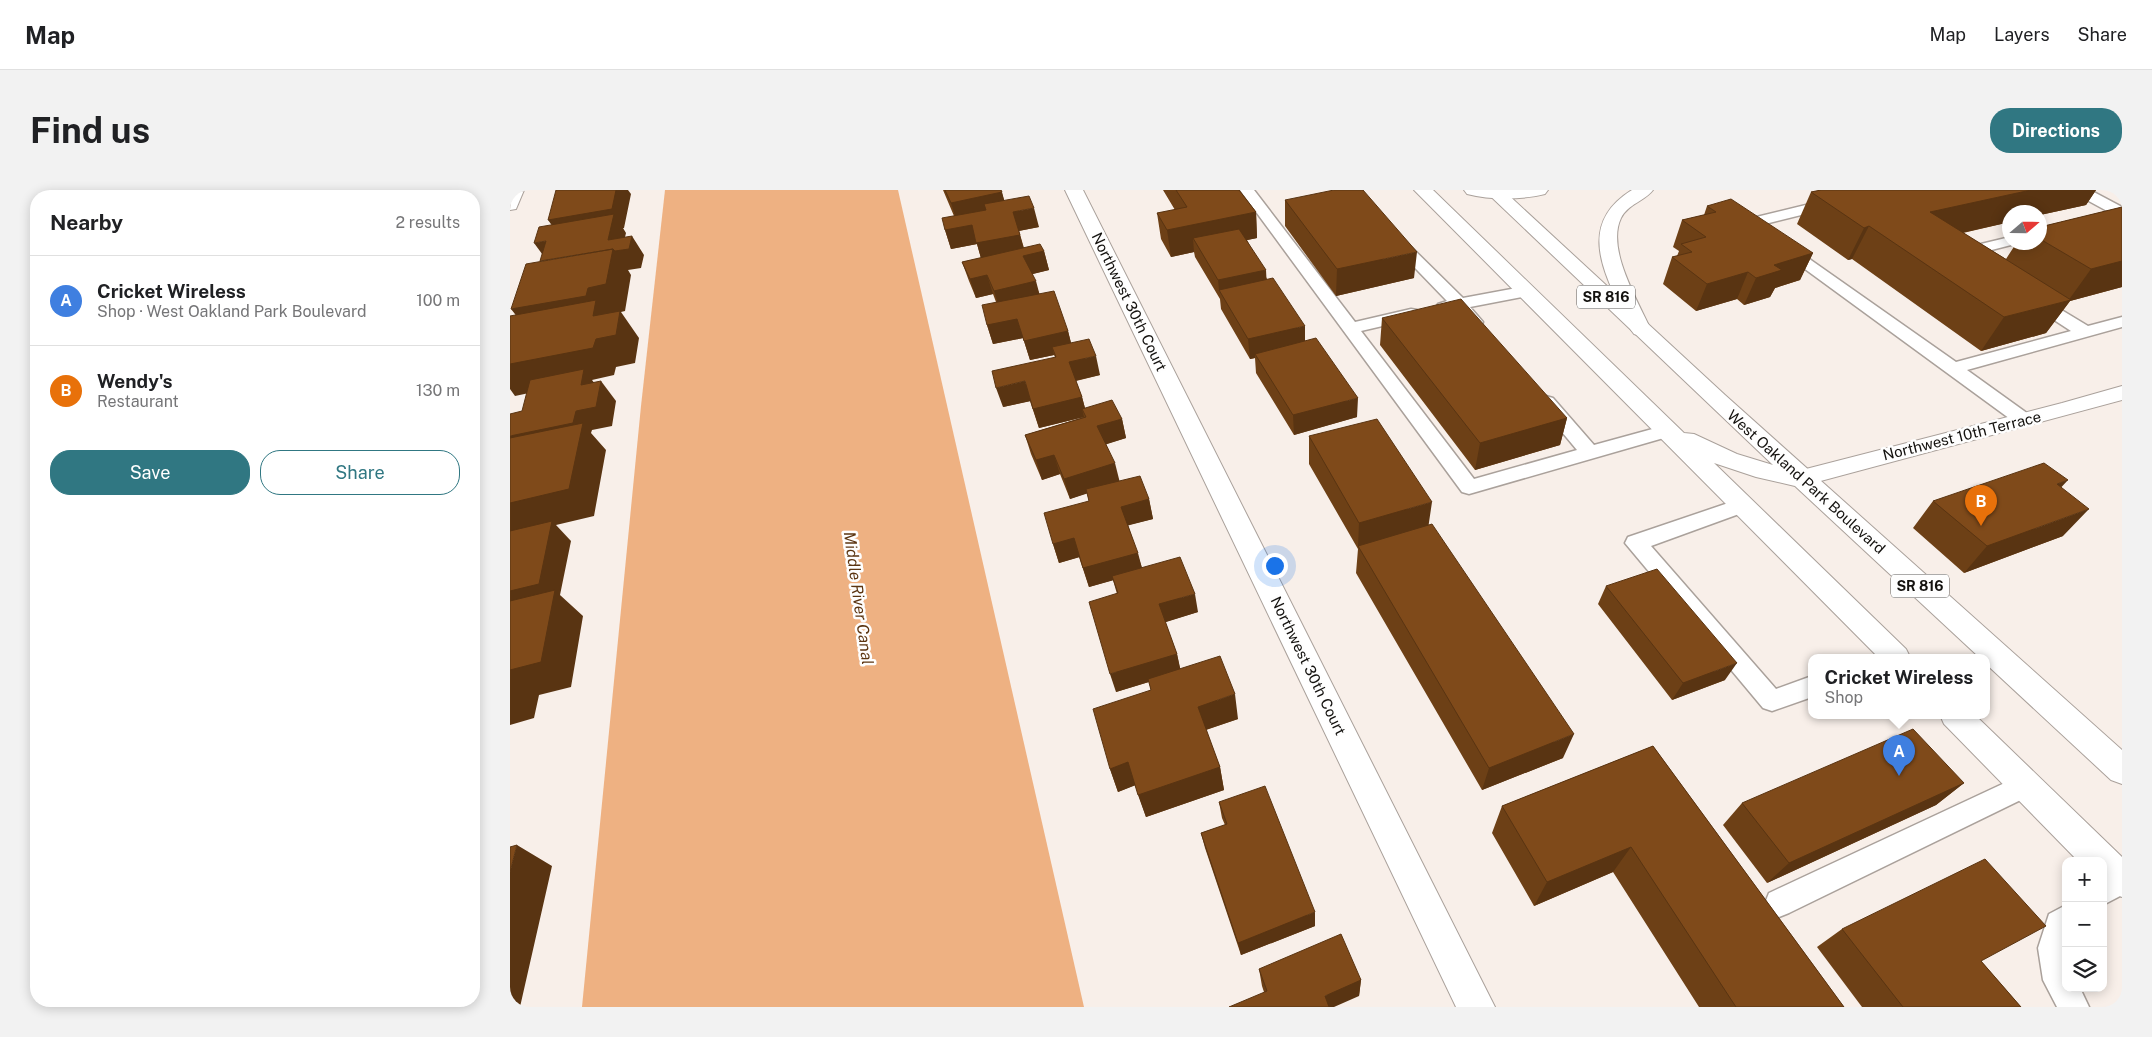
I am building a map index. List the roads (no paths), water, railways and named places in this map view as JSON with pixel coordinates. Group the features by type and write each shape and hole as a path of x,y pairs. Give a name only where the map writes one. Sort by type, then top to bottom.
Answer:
{"main road":[{"path":"510,205 515,190"},
{"name":"Northwest 30th Court","path":"1074,190 1476,1007"},
{"path":"1423,190 1527,291 1890,654"},
{"path":"1473,190 1495,192 1539,190"},
{"path":"1641,330 1614,265 1609,251 1608,239 1612,218 1626,202 1644,190"},
{"name":"West Oakland Park Boulevard","path":"1495,192 1641,330 2122,770"},
{"name":"Northwest 10th Terrace","path":"1802,478 2122,393"},
{"path":"1667,431 1736,464 1773,475 1802,478"},
{"path":"1959,719 2026,785 2110,875"}],"lane":[{"path":"1247,190 1469,487 1667,431"},
{"path":"1885,190 1749,223 2024,420"},
{"path":"2079,190 2122,213 2085,222"},
{"path":"1262,210 1280,207"},
{"path":"1382,225 1459,304 1485,334"},
{"path":"1978,264 1961,254 2002,243"},
{"path":"2019,290 2085,332"},
{"path":"1351,328 1527,291"},
{"path":"1952,369 2122,322"},
{"path":"1538,393 1590,453"},
{"path":"1743,506 1636,543 1772,701 1808,688"},
{"path":"1780,903 2026,785"},
{"path":"2062,922 2059,924 2053,948 2058,980 2074,1007"}],"water":[{"name":"Middle River Canal","path":"665,190 898,190 1084,1007 582,1007 641,406"}],"place":[{"name":"Wendy's","path":"1981,526"},
{"name":"Cricket Wireless","path":"1899,776"}]}
